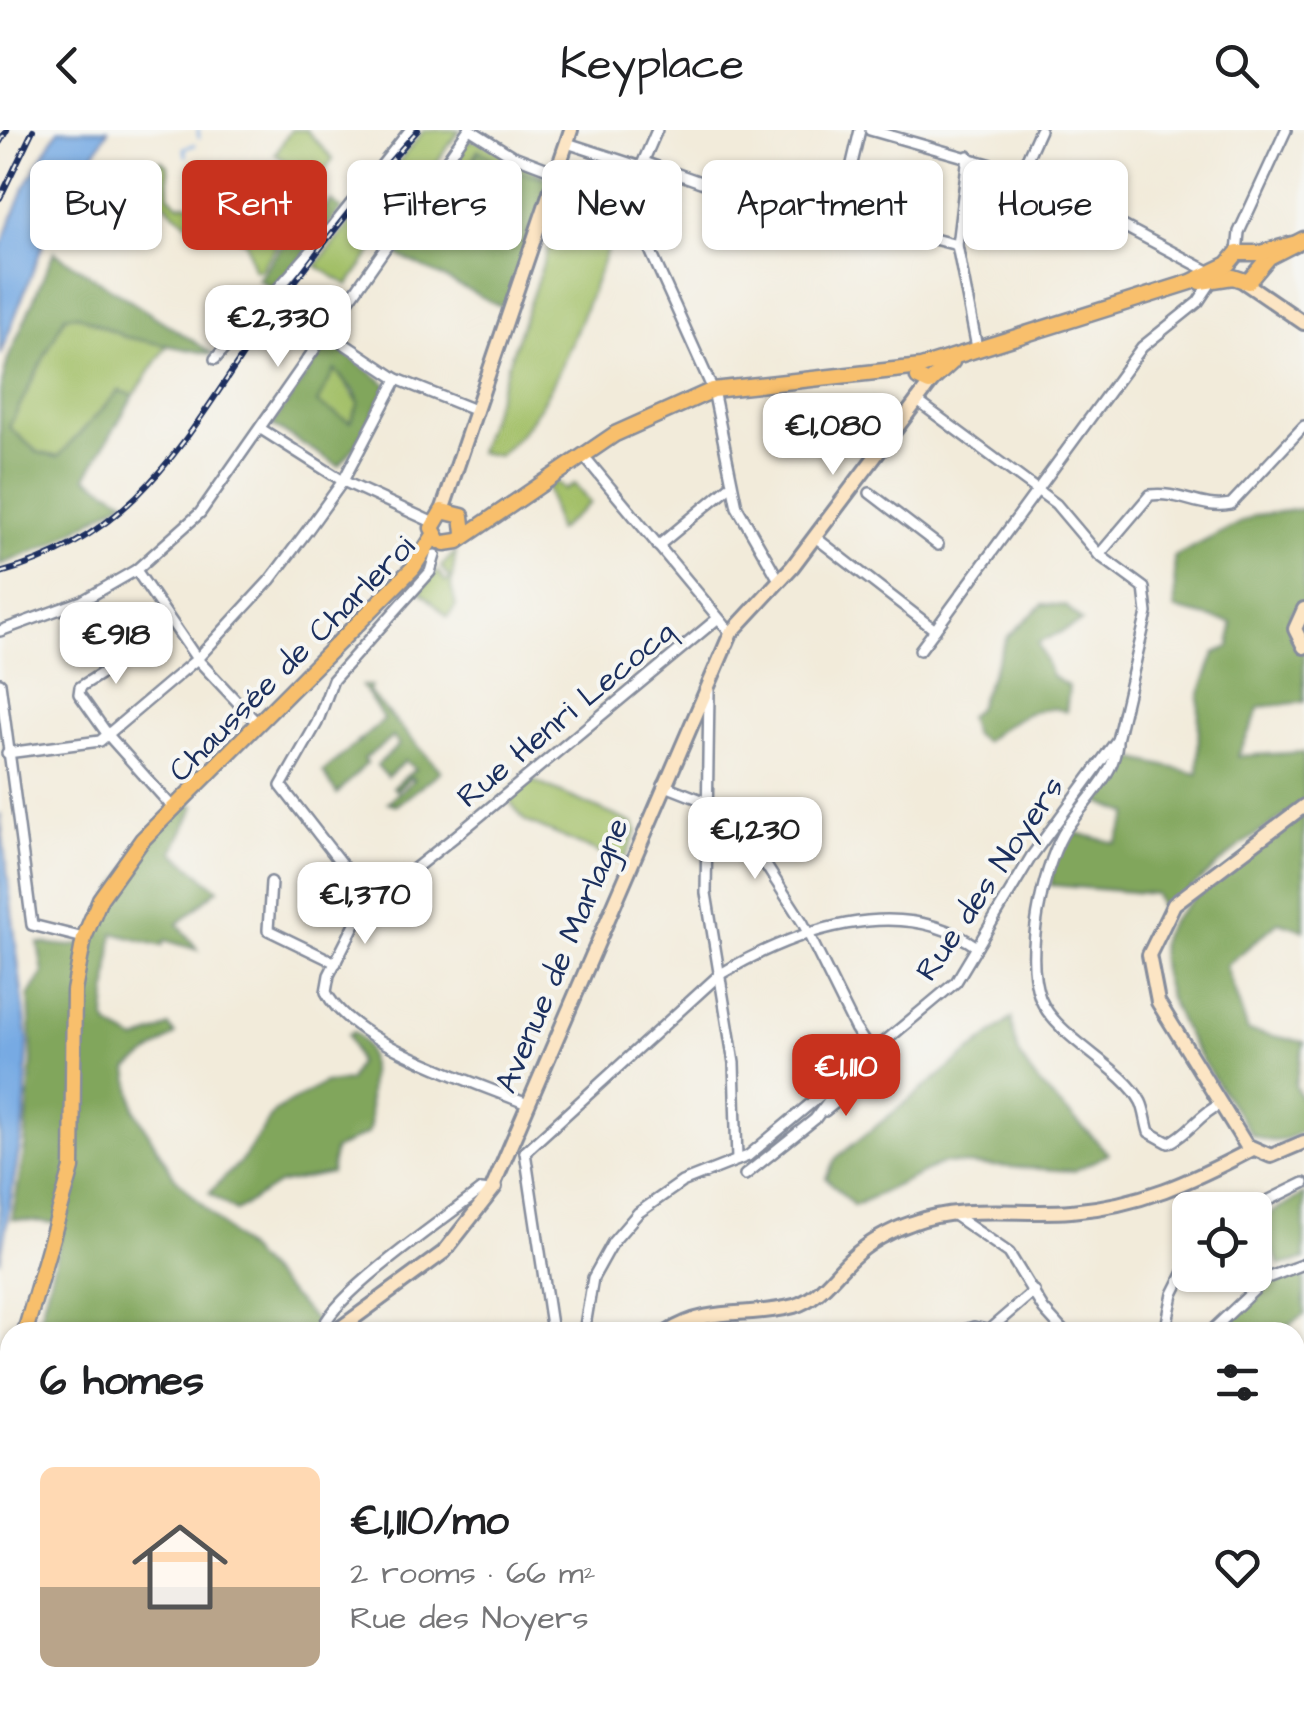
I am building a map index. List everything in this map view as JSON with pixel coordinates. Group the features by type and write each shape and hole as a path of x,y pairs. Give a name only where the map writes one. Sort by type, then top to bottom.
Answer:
{"main road":[{"path":"561,160 569,136"},
{"path":"446,529 451,487 542,215"},
{"path":"930,372 994,345 1244,267 1299,241"},
{"path":"1244,267 1304,322"},
{"path":"930,372 977,348 994,345"},
{"name":"Chaussée de Charleroi","path":"28,1322 72,1168 73,1004 84,938 123,862 446,529 497,511 637,422 713,390 930,372"},
{"name":"Avenue de Marlagne","path":"348,1322 444,1252 516,1151 527,1104 731,632 863,487 930,372"},
{"path":"1304,609 1295,629 1304,647"},
{"path":"1304,806 1174,904 1149,955 1155,997 1219,1105 1251,1150 1274,1156 1304,1142"},
{"path":"690,1322 708,1314 778,1309 804,1302 856,1254 888,1234 951,1213 1036,1214 1132,1204 1184,1186 1251,1150"}],"street":[{"path":"215,359 318,244 410,130"},
{"path":"0,630 82,601 136,570 200,513 469,130 512,156 542,168"},
{"path":"644,160 657,130"},
{"path":"853,160 860,130"},
{"path":"870,130 981,160"},
{"path":"918,143 924,130"},
{"path":"1026,160 1040,130"},
{"path":"1244,267 1239,232 1286,130"},
{"path":"569,136 632,160"},
{"path":"968,156 958,245 977,348"},
{"path":"920,650 1142,347 1198,302 1212,277 1128,227"},
{"path":"943,241 958,245"},
{"path":"650,250 713,390 730,487 779,580"},
{"path":"328,333 398,379 476,411"},
{"path":"8,754 100,740 197,659 270,580 343,481 398,379"},
{"path":"916,400 1056,504 1100,556 1130,574 1147,594 1147,613 1114,764 1064,832 1050,862 1034,975 1041,1001 1054,1018 1140,1100 1149,1132 1169,1143 1186,1135 1199,1115 1219,1105"},
{"path":"1100,556 1150,495 1173,492 1202,505 1231,504 1304,426"},
{"path":"261,428 343,481 446,529 430,572 332,680 317,723 280,786 368,898 326,992 335,1006 374,1035 527,1104"},
{"path":"582,455 731,632"},
{"path":"658,546 730,487"},
{"path":"863,487 938,545"},
{"path":"815,538 935,630"},
{"path":"136,570 197,659 260,725"},
{"name":"Rue Henri Lecocq","path":"368,898 389,889 718,619"},
{"path":"132,654 80,686 79,694 108,735 175,810"},
{"path":"0,683 32,925 84,938"},
{"path":"585,1322 592,1278 613,1242 638,1213 682,1182 742,1158 734,1062 706,893 708,683"},
{"name":"Rue des Noyers","path":"742,1158 874,1055 956,982 1031,857 1117,740"},
{"path":"663,784 709,803"},
{"path":"708,818 740,825 808,934 855,1028 874,1055"},
{"path":"270,882 268,930 336,963"},
{"path":"550,1322 516,1151 719,974 808,934 839,925 891,920 942,929 978,947"},
{"name":"Rue des Noyers","path":"815,1119 847,1074"},
{"name":"Rue des Noyers","path":"744,1174 854,1088"},
{"name":"Rue des Noyers","path":"742,1158 782,1147"},
{"path":"1272,1198 1304,1182"},
{"path":"324,1322 346,1297 481,1190 490,1191"},
{"path":"951,1213 1009,1253 1053,1322"},
{"path":"1220,1322 1266,1278 1304,1264"},
{"path":"1001,1322 1034,1290"},
{"path":"1167,1322 1173,1292"}],"green space":[{"path":"291,130 306,130 333,159 327,168 327,160 283,160 275,154"},
{"path":"424,130 460,130 438,160 400,160"},
{"path":"475,140 514,160 496,160 478,150 472,160 455,160 468,141"},
{"path":"479,150 496,160 473,160"},
{"path":"162,162 168,166 169,196 182,204 182,219 162,202"},
{"path":"522,164 542,174 522,172"},
{"path":"522,172 542,177 542,206 508,310 398,255 401,250 522,250"},
{"path":"331,201 342,209 327,227 327,205"},
{"path":"347,227 347,250 373,250 348,285 316,266"},
{"path":"248,250 274,250 260,270 254,270"},
{"path":"279,250 308,250 275,291 258,279"},
{"path":"548,250 607,250 566,355 536,412 498,456 478,452"},
{"path":"54,252 215,355 125,337 78,315 65,316 9,427 37,452 58,457 119,391 134,395 86,477 125,500 51,545 0,565 0,391 8,359"},
{"path":"78,315 125,337 169,343 134,395 119,391 58,457 37,452 9,427 65,316"},
{"path":"329,342 388,385 357,444 339,466 272,425","holes":["335,370 355,392 359,403 350,422 317,403"]},
{"path":"335,369 359,403 350,422 316,403"},
{"path":"555,481 565,490 574,484 590,503 557,531 547,487"},
{"path":"1304,509 1304,602 1291,612 1290,631 1292,641 1304,653 1304,702 1260,707 1238,756 1304,752 1304,803 1242,844 1163,913 1155,894 1051,885 1053,854 1076,833 1116,843 1129,814 1092,799 1127,757 1198,774 1199,696 1215,653 1230,647 1232,623 1175,609 1174,557 1255,515"},
{"path":"456,551 451,586 456,606 448,617 420,591 437,571 446,582 450,579 441,567"},
{"path":"1043,604 1066,606 1082,622 1038,643 1052,676 1069,687 1066,712 1034,712 1011,722 984,742 973,734 968,717 977,708 1007,637"},
{"path":"362,686 371,686 369,692 441,771 397,805 388,802 414,780 411,777 396,790 393,787 415,769 405,761 387,777 377,765 399,745 393,737 364,759 367,763 337,794 323,772 384,720"},
{"path":"529,779 634,824 637,831 623,863 525,821 507,798"},
{"path":"189,803 195,806 173,852 218,889 178,924 198,950 165,940 162,946 113,933 105,1018 110,1027 137,1041 169,1026 175,1035 128,1069 135,1110 173,1175 316,1322 39,1322 64,1224 12,1219 25,1147 32,1060 29,996 43,973 38,943 72,946 92,941 118,883"},
{"path":"1304,813 1304,930 1278,922 1226,966 1248,1031 1304,1042 1295,1085 1304,1104 1304,1130 1272,1141 1252,1135 1192,1043 1167,991 1161,941 1167,927 1200,892"},
{"path":"1012,1018 1021,1058 1033,1075 1108,1154 1074,1171 943,1163 854,1206 826,1178 836,1158"},
{"path":"354,1032 369,1055 368,1133 334,1150 331,1173 278,1184 236,1211 209,1193 244,1158 274,1112 324,1083 349,1081 358,1062 348,1034"},
{"path":"1304,1194 1304,1260 1280,1265 1272,1250 1272,1212"},
{"path":"1295,1270 1304,1270 1304,1315 1293,1322 1227,1322 1259,1292 1272,1292 1272,1283"}],"water":[{"path":"58,130 108,130 90,160 40,160"},
{"path":"30,178 30,250 41,250 0,355 0,249"},
{"path":"0,813 28,1043 24,1122 0,1262"}],"waterway":[{"path":"198,130 199,138"},
{"path":"186,156 184,148 194,145"}],"railway":[{"path":"0,142 7,130"},
{"path":"0,198 33,130"},
{"path":"0,573 50,555 92,532 128,504 159,472 305,268 418,130"}]}
